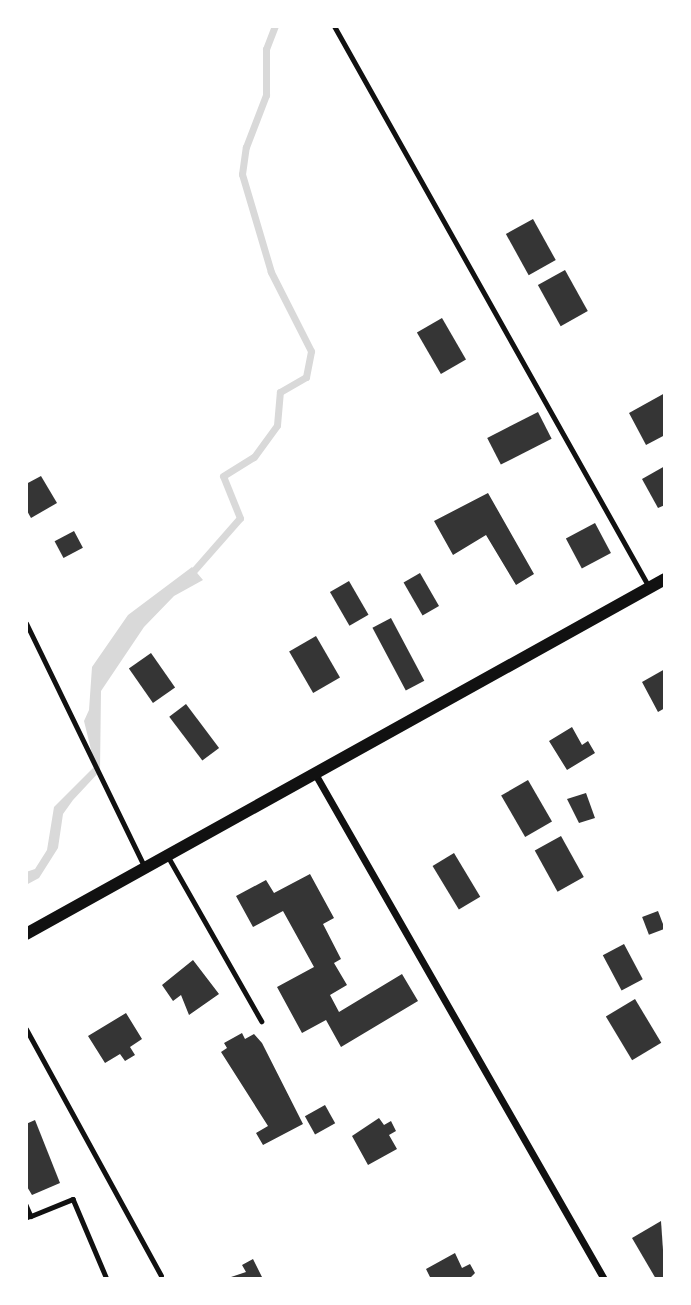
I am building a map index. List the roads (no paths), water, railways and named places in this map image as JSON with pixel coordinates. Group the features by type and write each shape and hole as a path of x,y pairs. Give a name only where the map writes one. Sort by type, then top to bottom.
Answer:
{"street":[{"path":"26,934 146,870 313,771 665,579"},
{"path":"313,771 604,1279"}],"lane":[{"path":"334,26 649,587"},
{"path":"26,622 146,870"},
{"path":"168,857 261,1021"},
{"path":"26,1029 161,1276"}],"waterway":[{"path":"189,576 240,518 223,476 254,457 277,425 280,392 306,377 311,351 271,272 242,174 246,147 266,95 266,49 275,26"}]}
